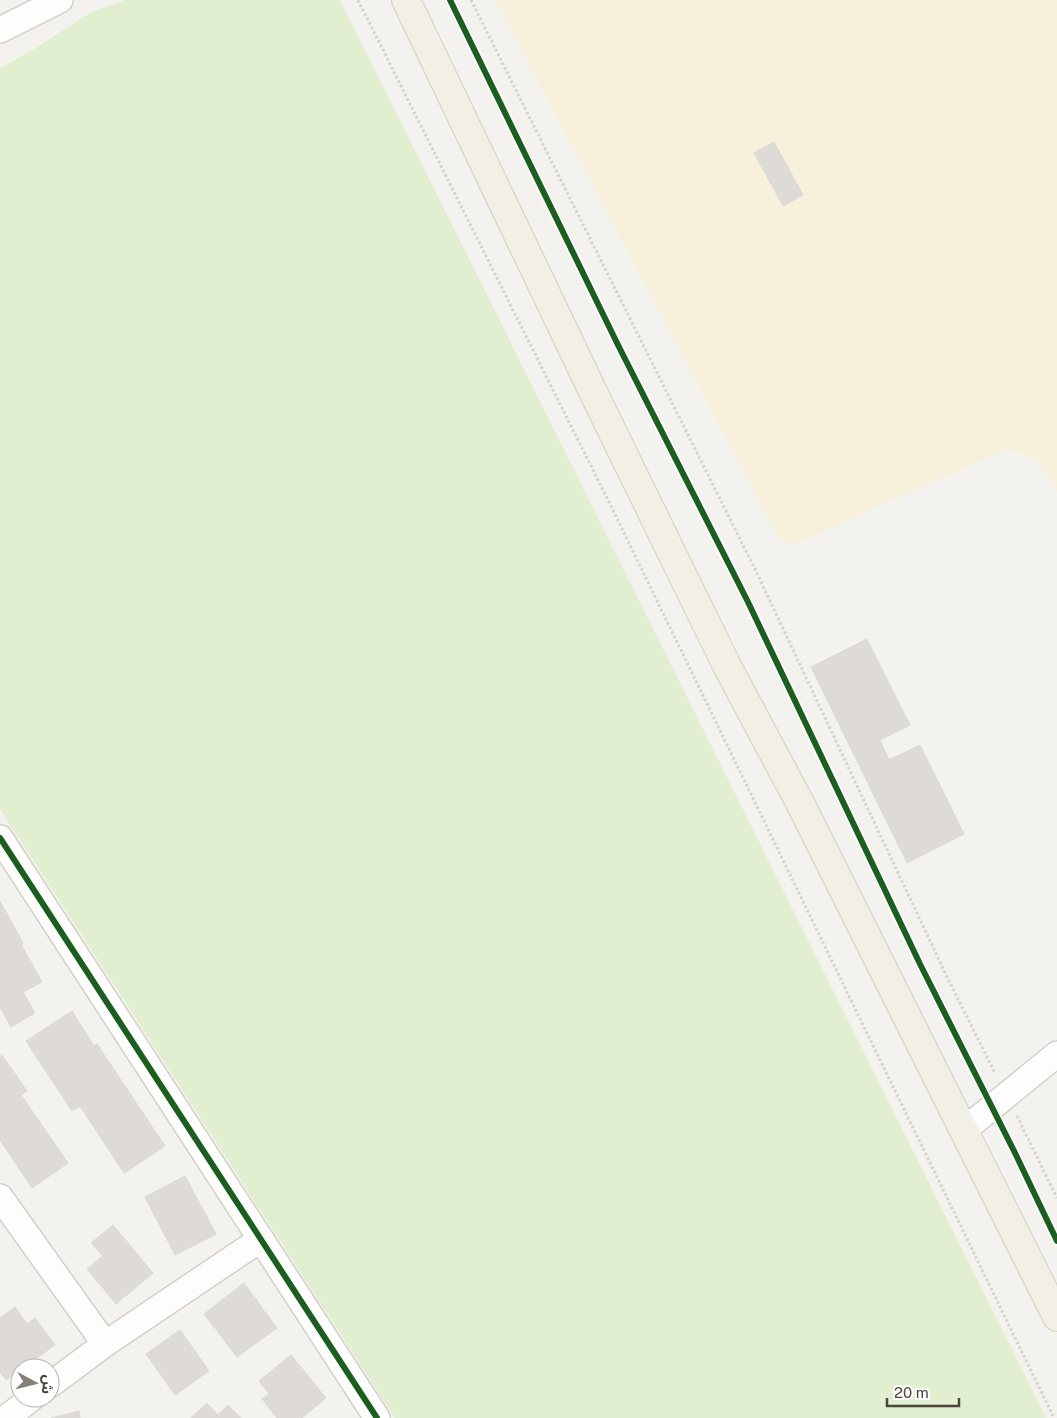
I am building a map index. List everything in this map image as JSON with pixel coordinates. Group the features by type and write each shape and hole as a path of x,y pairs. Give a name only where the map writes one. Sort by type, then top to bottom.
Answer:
{"main road":[{"path":"406,0 728,668 803,810 1057,1317"}],"street":[{"path":"0,30 60,0"},
{"path":"0,838 261,1239 366,1414"},
{"path":"964,1130 1057,1054"},
{"path":"0,1197 105,1344"},
{"path":"60,1378 105,1344 261,1239"},
{"path":"6,1418 19,1408"}],"path":[{"path":"358,0 609,502 1054,1418"},
{"path":"470,0 754,567 948,979 1057,1198"}],"green space":[{"path":"125,0 340,0 1046,1418 395,1418 0,809 0,68 26,54 92,12"}],"sand":[{"path":"495,0 1057,0 1057,493 1036,458 1006,449 793,545 779,539"}],"building":[{"path":"774,142 803,195 783,206 754,153"},
{"path":"867,639 910,725 880,740 889,760 920,745 964,834 907,863 811,667"},
{"path":"0,901 42,982 23,992 35,1013 11,1027 0,1007"},
{"path":"72,1011 94,1046 97,1044 165,1146 124,1173 80,1106 72,1111 26,1041"},
{"path":"2,1055 27,1091 21,1095 68,1163 32,1188 0,1140 0,1056"},
{"path":"185,1176 216,1234 175,1255 145,1197"},
{"path":"113,1225 153,1273 116,1304 87,1269 103,1256 91,1243"},
{"path":"244,1283 277,1328 237,1357 204,1314"},
{"path":"15,1307 27,1324 35,1318 55,1345 37,1358 10,1358 10,1377 6,1380 0,1372 0,1318"},
{"path":"180,1330 209,1371 175,1395 146,1354"},
{"path":"291,1355 326,1398 302,1418 277,1418 262,1399 269,1394 259,1381"},
{"path":"207,1403 218,1415 228,1405 241,1418 191,1418"},
{"path":"79,1411 80,1418 51,1418"}],"cycle path":[{"path":"450,0 618,345 748,602 920,964 1057,1241"},
{"path":"0,838 377,1418"}]}
